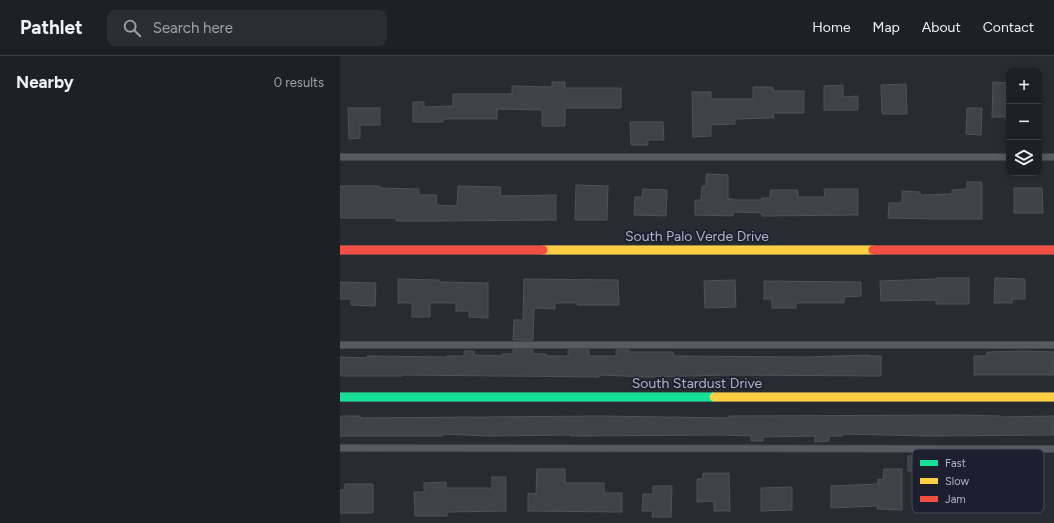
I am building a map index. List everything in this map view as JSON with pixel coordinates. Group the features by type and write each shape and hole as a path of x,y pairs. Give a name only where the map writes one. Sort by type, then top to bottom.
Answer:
{"street":[{"name":"South Palo Verde Drive","path":"340,250 1054,250"},
{"name":"South Stardust Drive","path":"340,397 1054,397"}],"lane":[{"path":"340,157 1006,157"},
{"path":"1042,157 1054,157"},
{"path":"340,345 1054,345"},
{"path":"340,448 1054,449"}],"building":[{"path":"552,82 565,82 565,88 621,88 621,108 565,108 565,126 542,126 542,110 497,109 497,119 443,119 443,122 413,122 413,102 424,102 424,107 453,106 453,94 512,94 512,86 552,87"},
{"path":"993,82 1006,83 1006,117 992,117"},
{"path":"906,84 907,114 882,114 881,85"},
{"path":"843,85 843,97 858,96 858,110 824,110 824,86"},
{"path":"753,87 773,87 773,91 804,91 804,113 773,113 774,118 735,119 735,124 711,125 711,136 693,137 692,92 711,92 711,99 753,99"},
{"path":"348,108 380,108 380,125 360,125 360,138 349,139"},
{"path":"967,108 982,108 981,135 966,134"},
{"path":"630,122 663,122 664,140 648,140 648,145 631,145"},
{"path":"706,174 728,175 728,199 733,200 762,200 762,198 770,198 770,190 798,190 798,197 825,197 824,189 858,189 858,215 762,216 762,213 733,212 733,216 695,215 695,200 701,200 702,186 706,186"},
{"path":"967,182 982,182 982,219 888,218 889,203 902,203 902,191 920,192 920,195 952,194 952,190 967,189"},
{"path":"576,185 608,186 607,220 575,220"},
{"path":"340,186 380,186 380,188 419,189 419,195 437,195 436,205 457,206 458,186 501,187 500,196 556,195 556,220 396,221 396,218 340,218"},
{"path":"1014,188 1042,188 1043,213 1014,213"},
{"path":"643,189 667,190 666,216 634,215 635,197 642,197"},
{"path":"969,278 969,304 936,304 936,300 881,301 880,281"},
{"path":"995,278 1025,279 1025,299 1012,299 1012,303 994,303"},
{"path":"398,279 488,283 488,318 469,317 469,311 456,311 456,303 430,303 430,317 412,317 412,303 398,303"},
{"path":"524,279 618,280 619,305 577,305 577,303 555,303 555,309 534,308 533,340 513,340 514,320 523,320"},
{"path":"735,280 736,307 705,308 704,281"},
{"path":"764,281 861,282 861,296 844,297 844,303 796,303 796,308 772,308 772,299 764,299"},
{"path":"340,282 376,283 375,306 351,305 351,299 340,299"},
{"path":"513,350 533,350 533,354 546,354 546,356 568,356 568,350 589,350 589,356 616,356 616,350 629,350 629,352 673,352 674,356 808,357 869,355 881,356 881,376 340,376 340,357 447,357 464,356 464,351 474,351 474,355 502,356 502,354 513,354"},
{"path":"987,352 1054,352 1054,375 974,375 974,356 987,356"},
{"path":"960,415 1000,417 1054,416 1054,435 927,436 842,434 842,436 829,436 829,441 815,442 815,436 763,437 763,441 751,441 751,436 722,435 487,436 442,434 442,436 340,436 340,416 360,416 360,418 602,416 729,418 729,416"},
{"path":"908,456 912,456 912,471 908,471"},
{"path":"537,469 565,469 565,483 604,483 604,493 622,493 622,512 528,511 528,493 536,494"},
{"path":"884,469 902,469 902,510 877,509 878,506 831,508 831,486 878,484 878,479 883,480"},
{"path":"703,473 729,473 730,511 714,511 714,501 697,502 697,479 703,479"},
{"path":"492,477 506,477 506,511 447,512 447,516 415,516 414,492 424,492 424,483 446,482 446,488 492,488"},
{"path":"345,484 373,484 373,513 340,513 340,490 344,490"},
{"path":"653,486 672,486 671,517 652,517 653,511 642,511 643,494 653,494"},
{"path":"792,487 792,510 761,511 761,488"}],"traffic: fast":[{"path":"340,397 714,397"}],"traffic: slow":[{"path":"543,250 873,250"},
{"path":"714,397 1054,397"}],"traffic: jam":[{"path":"340,250 543,250"},
{"path":"873,250 1054,250"}]}
